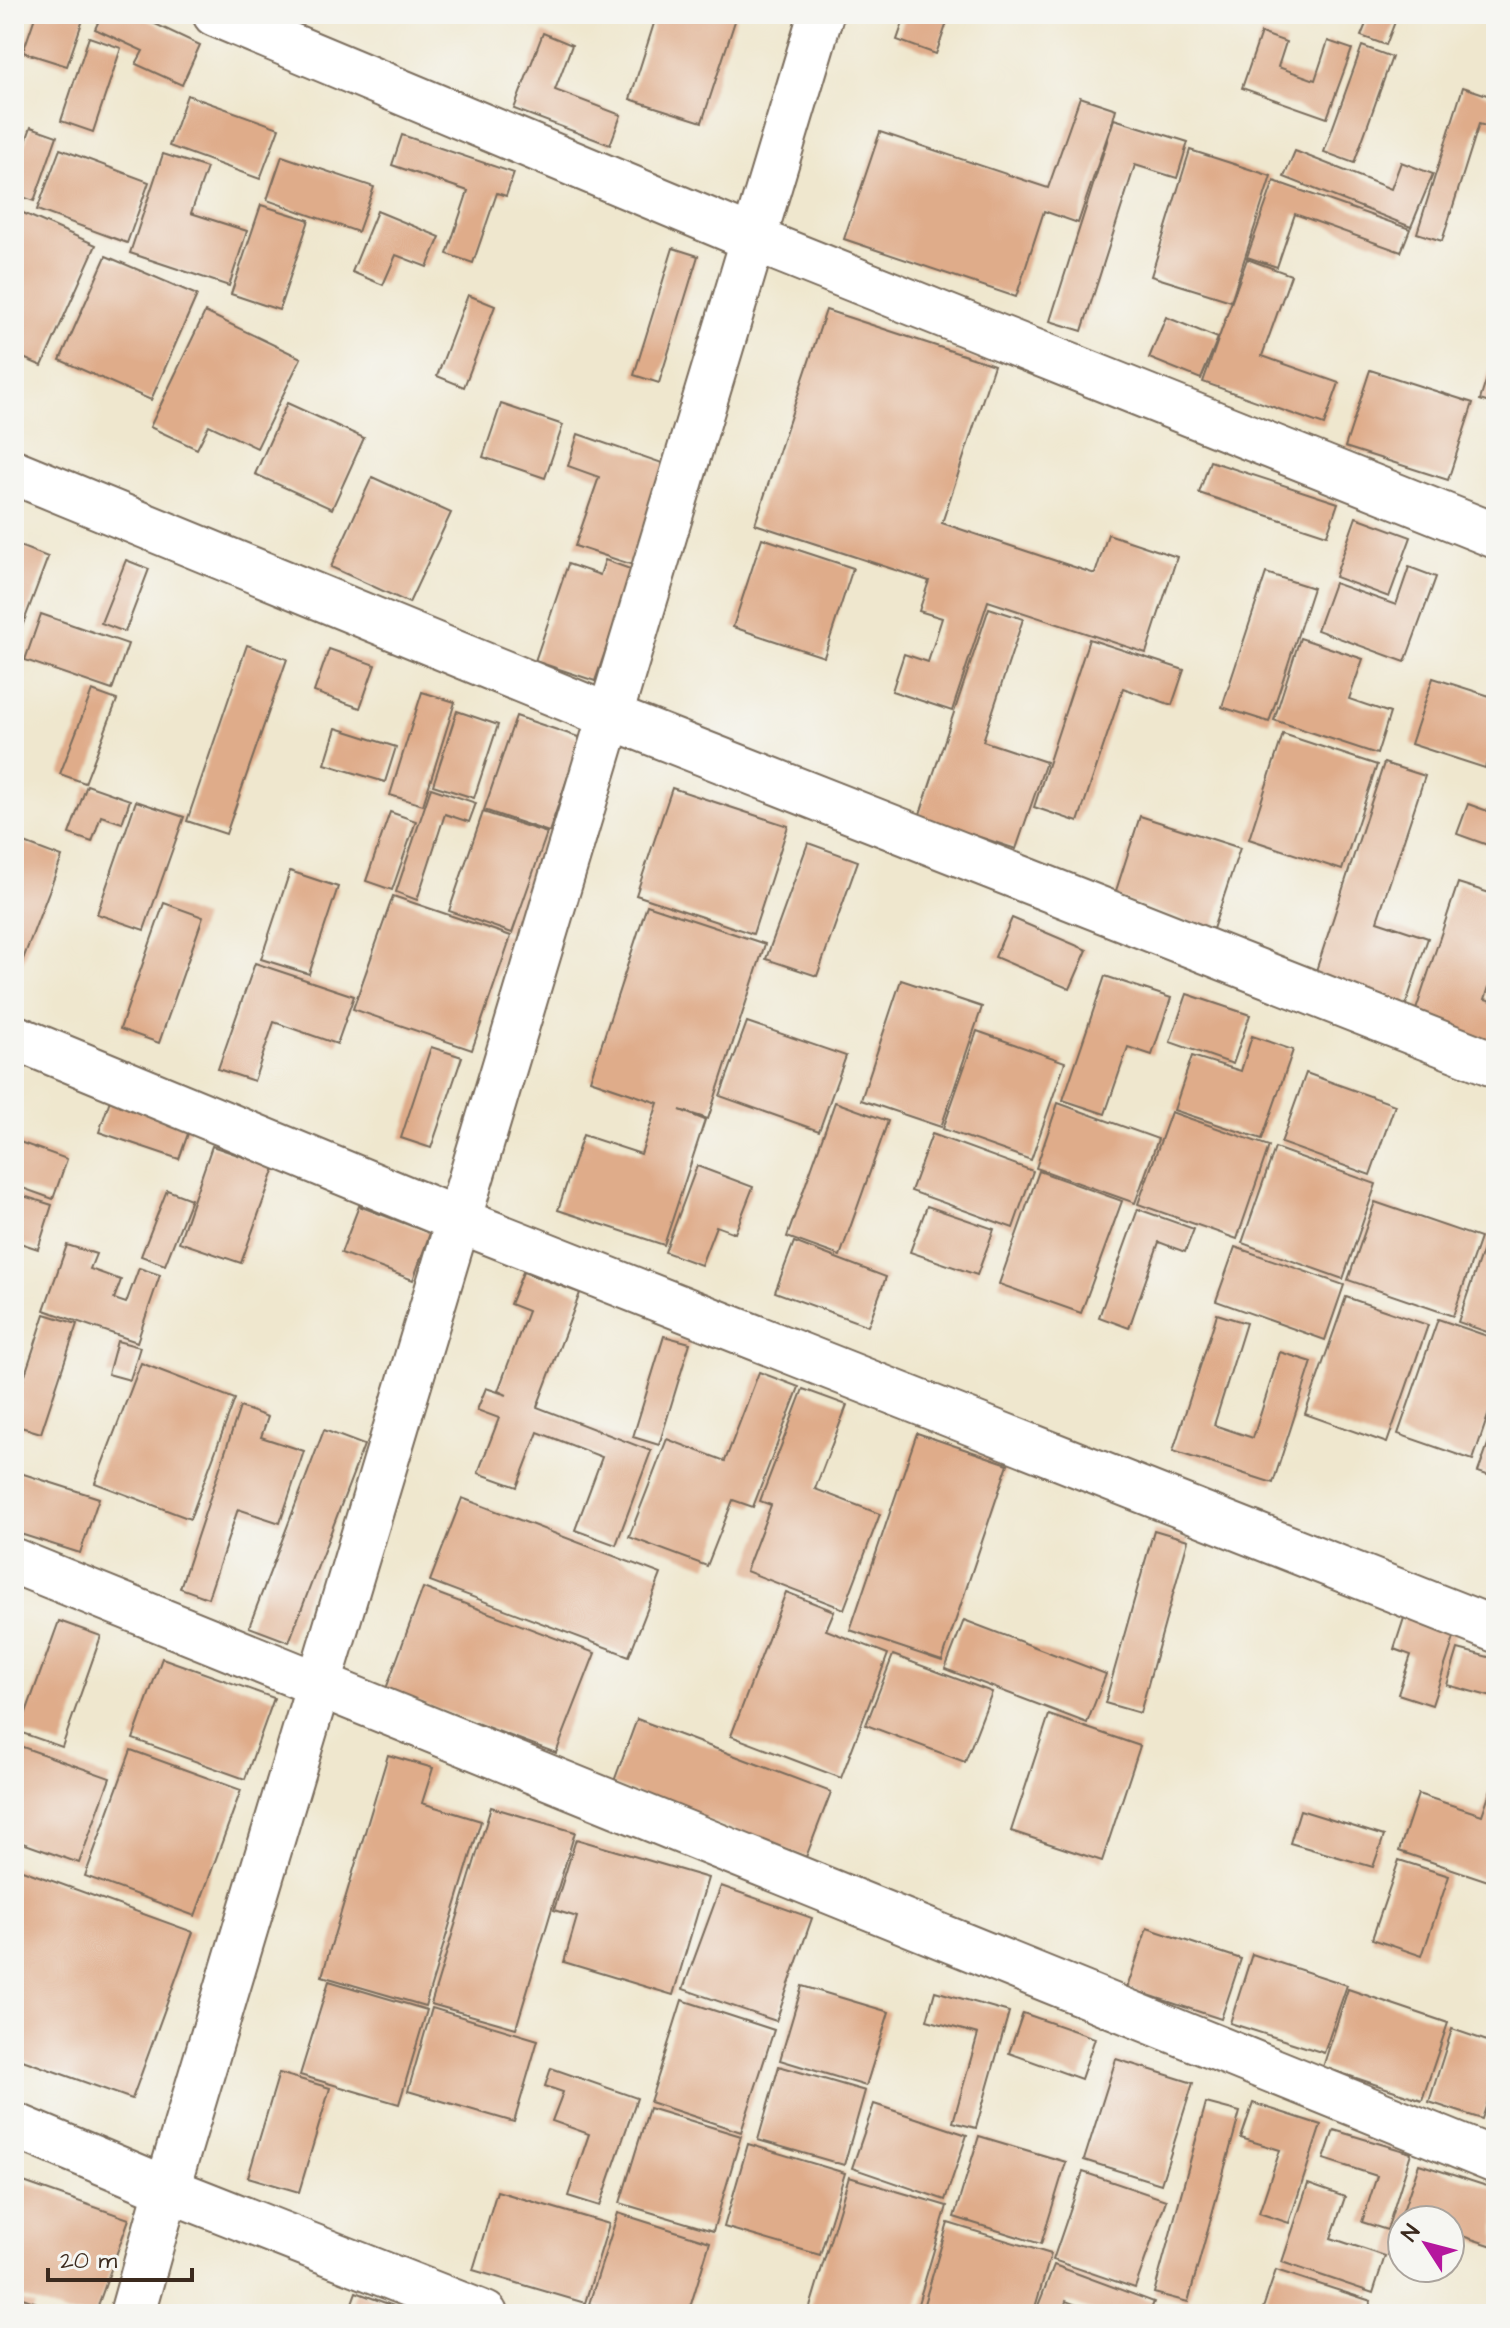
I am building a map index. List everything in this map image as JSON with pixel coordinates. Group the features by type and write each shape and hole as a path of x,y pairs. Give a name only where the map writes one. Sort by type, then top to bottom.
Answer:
{"street":[{"path":"215,14 753,239 1496,536"},
{"path":"132,2314 318,1684 821,14"},
{"path":"14,472 609,716 1496,1065"},
{"path":"14,1037 458,1220 1496,1630"},
{"path":"14,1561 1496,2161"},
{"path":"14,2125 167,2189 485,2314"}],"building":[{"path":"36,14 85,14 67,66 23,52"},
{"path":"102,14 134,14 200,45 182,85 136,64 143,51 95,29"},
{"path":"657,14 723,14 736,18 702,122 630,99"},
{"path":"906,14 950,14 936,54 897,40"},
{"path":"1370,14 1398,14 1386,45 1361,36"},
{"path":"543,33 572,45 555,90 621,115 610,145 514,109"},
{"path":"1261,33 1286,42 1278,67 1315,80 1328,41 1352,49 1327,118 1242,88"},
{"path":"89,37 121,48 93,132 61,121"},
{"path":"1362,46 1392,57 1354,163 1324,152"},
{"path":"1463,87 1496,98 1496,129 1479,124 1442,241 1417,233"},
{"path":"187,95 279,128 260,179 169,146"},
{"path":"1080,97 1116,109 1113,120 1078,223 1044,211 1016,297 844,239 880,132 1048,188"},
{"path":"1114,119 1188,142 1177,178 1135,165 1082,331 1050,321"},
{"path":"31,127 57,136 34,201 14,194 14,165 17,166"},
{"path":"402,135 514,173 506,196 497,193 473,263 447,254 468,191 392,165"},
{"path":"60,149 149,182 127,243 37,210"},
{"path":"1190,150 1271,176 1231,301 1151,276"},
{"path":"1295,151 1391,189 1401,162 1433,174 1411,227 1284,177"},
{"path":"163,154 207,168 191,213 247,231 229,286 130,253"},
{"path":"282,156 374,187 358,232 267,200"},
{"path":"1274,181 1410,229 1401,252 1295,214 1277,267 1247,257"},
{"path":"261,205 309,220 279,310 231,294"},
{"path":"14,209 96,245 42,366 14,354"},
{"path":"377,211 440,237 427,267 396,255 383,285 352,272"},
{"path":"673,248 698,256 659,383 634,375"},
{"path":"106,256 197,295 151,400 60,360"},
{"path":"1247,259 1291,275 1262,356 1339,383 1324,425 1203,382"},
{"path":"468,295 495,306 464,387 437,376"},
{"path":"826,310 994,365 942,523 1095,574 1108,534 1177,557 1146,653 988,601 952,711 892,691 904,654 928,662 942,618 919,611 929,581 755,524"},
{"path":"205,312 301,358 257,448 209,425 197,449 150,427"},
{"path":"1166,317 1218,338 1201,379 1149,358"},
{"path":"1496,353 1496,405 1480,400"},
{"path":"1370,370 1473,403 1448,480 1345,447"},
{"path":"287,403 364,438 332,509 255,474"},
{"path":"501,404 563,425 545,478 483,457"},
{"path":"578,434 668,465 633,565 575,546 599,477 568,466"},
{"path":"1210,461 1338,503 1327,535 1199,493"},
{"path":"372,477 451,513 409,603 331,567"},
{"path":"1356,517 1411,537 1389,597 1335,577"},
{"path":"762,538 853,568 824,657 733,627"},
{"path":"14,544 48,557 20,632 14,630"},
{"path":"126,560 149,569 125,632 101,623"},
{"path":"605,560 633,570 595,681 535,661 568,564 600,575"},
{"path":"1409,567 1436,577 1405,662 1317,630 1334,583 1396,605"},
{"path":"1266,573 1313,588 1269,722 1222,707"},
{"path":"989,608 1023,619 983,741 1046,762 1016,849 919,817"},
{"path":"41,614 128,644 112,690 25,660"},
{"path":"1300,638 1363,659 1349,699 1390,713 1377,754 1274,720"},
{"path":"1089,639 1184,670 1172,705 1123,688 1078,822 1034,807"},
{"path":"247,645 287,659 226,834 187,821"},
{"path":"329,649 375,665 360,708 314,692"},
{"path":"1433,678 1496,698 1496,733 1485,768 1411,744"},
{"path":"92,691 117,700 85,783 60,774"},
{"path":"422,692 455,702 423,805 390,795"},
{"path":"457,711 498,725 474,798 433,785"},
{"path":"516,716 581,738 549,832 484,810"},
{"path":"336,728 396,747 385,782 325,764"},
{"path":"1283,734 1377,765 1342,870 1249,839"},
{"path":"1384,763 1425,776 1377,921 1428,938 1405,1007 1314,977"},
{"path":"87,785 130,800 122,823 101,816 92,842 69,834"},
{"path":"431,788 476,803 469,822 445,814 417,900 396,892"},
{"path":"672,788 788,826 753,934 636,895"},
{"path":"136,801 184,817 144,930 97,914"},
{"path":"1468,804 1496,814 1496,848 1457,834"},
{"path":"390,812 416,821 392,890 366,881"},
{"path":"483,812 547,833 512,933 449,911"},
{"path":"1140,816 1240,848 1213,929 1114,897"},
{"path":"14,839 62,857 14,983"},
{"path":"808,843 858,861 817,976 766,959"},
{"path":"290,871 338,887 309,974 261,959"},
{"path":"1458,883 1496,895 1496,966 1485,999 1496,1002 1496,1049 1412,1022"},
{"path":"393,896 511,936 472,1050 353,1009"},
{"path":"164,903 203,917 159,1043 120,1029"},
{"path":"647,905 765,944 708,1119 680,1110 705,1120 664,1245 558,1210 583,1135 641,1154 658,1103 590,1080"},
{"path":"1012,918 1087,950 1070,989 995,957"},
{"path":"255,963 354,996 337,1044 274,1022 254,1081 218,1069"},
{"path":"1105,976 1171,998 1152,1055 1128,1047 1105,1114 1063,1100"},
{"path":"901,980 982,1007 941,1127 861,1100"},
{"path":"1187,994 1250,1015 1233,1064 1170,1042"},
{"path":"747,1022 846,1056 819,1131 720,1096"},
{"path":"977,1031 1065,1062 1031,1160 943,1129"},
{"path":"1252,1036 1293,1050 1262,1139 1174,1110 1192,1056 1241,1071"},
{"path":"431,1047 462,1057 431,1148 401,1138"},
{"path":"1306,1073 1395,1105 1370,1175 1281,1143"},
{"path":"110,1100 190,1128 179,1159 99,1132"},
{"path":"835,1102 888,1121 840,1256 787,1237"},
{"path":"1058,1103 1158,1139 1135,1203 1036,1168"},
{"path":"1171,1112 1269,1146 1237,1239 1138,1204"},
{"path":"932,1134 1033,1171 1013,1228 911,1191"},
{"path":"14,1140 67,1159 53,1199 14,1185"},
{"path":"212,1146 275,1168 241,1263 179,1242"},
{"path":"1275,1148 1376,1184 1343,1279 1242,1243"},
{"path":"697,1166 753,1187 735,1233 716,1226 701,1265 665,1252"},
{"path":"1039,1171 1122,1201 1081,1313 999,1284"},
{"path":"167,1190 191,1199 165,1265 141,1256"},
{"path":"14,1193 52,1205 38,1249 14,1241"},
{"path":"1375,1202 1480,1238 1453,1316 1348,1280"},
{"path":"359,1206 430,1233 413,1280 341,1253"},
{"path":"927,1206 994,1229 977,1275 910,1252"},
{"path":"1138,1209 1194,1229 1185,1252 1159,1242 1129,1328 1099,1317"},
{"path":"1488,1234 1496,1237 1496,1335 1458,1322"},
{"path":"794,1242 886,1277 868,1326 775,1292"},
{"path":"67,1245 96,1254 90,1269 121,1280 114,1299 126,1303 139,1268 160,1275 137,1342 44,1310"},
{"path":"1235,1247 1344,1285 1325,1340 1216,1301"},
{"path":"523,1272 580,1293 537,1407 651,1451 616,1545 575,1530 602,1457 538,1432 517,1487 478,1473 499,1418 477,1410 486,1388 507,1395 498,1391 528,1311 510,1304"},
{"path":"1346,1297 1428,1325 1387,1443 1305,1414"},
{"path":"45,1314 77,1324 41,1433 14,1425 14,1408"},
{"path":"1217,1314 1246,1323 1214,1425 1253,1438 1280,1352 1312,1362 1273,1483 1173,1451"},
{"path":"1438,1319 1496,1339 1496,1392 1473,1460 1398,1434"},
{"path":"664,1336 690,1343 659,1445 633,1437"},
{"path":"117,1341 140,1347 130,1380 108,1374"},
{"path":"141,1363 235,1399 190,1519 95,1483"},
{"path":"759,1372 799,1387 753,1507 733,1500 707,1566 629,1537 667,1439 725,1461"},
{"path":"803,1389 847,1405 815,1489 880,1514 844,1609 746,1571 771,1505 760,1501"},
{"path":"240,1407 268,1417 261,1437 304,1451 280,1523 238,1509 208,1598 180,1588"},
{"path":"1496,1422 1496,1478 1478,1472"},
{"path":"324,1430 364,1445 289,1642 249,1627"},
{"path":"917,1433 1008,1464 942,1661 850,1630"},
{"path":"14,1471 99,1498 80,1553 14,1532"},
{"path":"462,1498 661,1574 629,1656 430,1581"},
{"path":"1154,1530 1188,1540 1140,1713 1105,1703"},
{"path":"423,1588 595,1653 556,1753 386,1689"},
{"path":"786,1592 834,1611 826,1630 888,1654 841,1778 731,1736"},
{"path":"1405,1615 1456,1632 1432,1705 1398,1694 1411,1655 1394,1649"},
{"path":"964,1620 1106,1674 1087,1723 945,1669"},
{"path":"59,1621 101,1636 62,1747 19,1732"},
{"path":"1458,1649 1496,1659 1496,1698 1447,1685"},
{"path":"893,1655 992,1692 965,1762 866,1725"},
{"path":"162,1658 274,1698 245,1779 133,1739"},
{"path":"1049,1715 1140,1746 1102,1861 1011,1831"},
{"path":"637,1719 831,1792 806,1857 613,1784"},
{"path":"17,1745 110,1778 79,1863 14,1840 14,1752"},
{"path":"131,1750 241,1790 195,1916 85,1876"},
{"path":"388,1755 433,1768 422,1803 481,1821 425,2006 322,1976"},
{"path":"1496,1774 1496,1867 1491,1882 1399,1851 1418,1794 1482,1815"},
{"path":"491,1807 575,1832 516,2028 431,2004"},
{"path":"1300,1810 1384,1836 1373,1867 1290,1843"},
{"path":"576,1839 708,1878 673,1995 564,1962 577,1917 554,1910"},
{"path":"1399,1860 1449,1876 1422,1956 1372,1939"},
{"path":"14,1867 193,1932 132,2099 14,2057"},
{"path":"721,1886 812,1918 776,2021 683,1989"},
{"path":"1147,1928 1241,1959 1221,2019 1127,1988"},
{"path":"1252,1954 1347,1985 1324,2053 1230,2023"},
{"path":"329,1981 427,2010 399,2104 300,2075"},
{"path":"802,1986 889,2012 866,2086 780,2060"},
{"path":"1348,1989 1448,2023 1422,2100 1323,2067"},
{"path":"935,1991 1009,2012 976,2128 953,2122 978,2034 927,2020"},
{"path":"682,2000 774,2030 741,2132 650,2102"},
{"path":"432,2008 538,2040 514,2122 408,2091"},
{"path":"1023,2013 1095,2038 1081,2079 1009,2053"},
{"path":"1452,2029 1496,2044 1496,2077 1482,2119 1429,2102"},
{"path":"1116,2059 1193,2083 1161,2184 1084,2160"},
{"path":"779,2066 865,2091 844,2165 758,2140"},
{"path":"551,2068 637,2098 600,2206 568,2196 589,2134 552,2121 563,2092 545,2086"},
{"path":"279,2073 330,2088 299,2192 248,2177"},
{"path":"1206,2103 1240,2112 1188,2302 1154,2293"},
{"path":"1253,2103 1321,2125 1289,2223 1259,2213 1280,2150 1241,2138"},
{"path":"874,2104 967,2135 945,2200 852,2168"},
{"path":"649,2108 741,2136 713,2231 620,2203"},
{"path":"1334,2130 1411,2153 1395,2204 1386,2204 1386,2230 1362,2222 1377,2176 1324,2159"},
{"path":"979,2136 1066,2162 1041,2244 954,2217"},
{"path":"748,2144 845,2173 820,2255 724,2227"},
{"path":"1419,2164 1496,2189 1496,2247 1466,2237 1466,2204 1405,2204"},
{"path":"1083,2172 1166,2200 1135,2288 1053,2260"},
{"path":"849,2177 947,2206 915,2314 808,2314"},
{"path":"18,2180 129,2219 95,2314 68,2314 14,2295 14,2189"},
{"path":"1308,2184 1345,2197 1331,2238 1385,2256 1373,2293 1282,2262"},
{"path":"497,2191 609,2224 585,2303 473,2270"},
{"path":"618,2213 710,2242 688,2314 623,2314 589,2304"},
{"path":"948,2223 1051,2254 1033,2314 921,2314"},
{"path":"1054,2265 1154,2302 1149,2314 1100,2314 1066,2301 1062,2314 1036,2311"},
{"path":"1276,2270 1371,2301 1367,2314 1261,2314"},
{"path":"356,2292 415,2314 348,2314"},
{"path":"14,2299 35,2306 32,2314 14,2314"}]}
